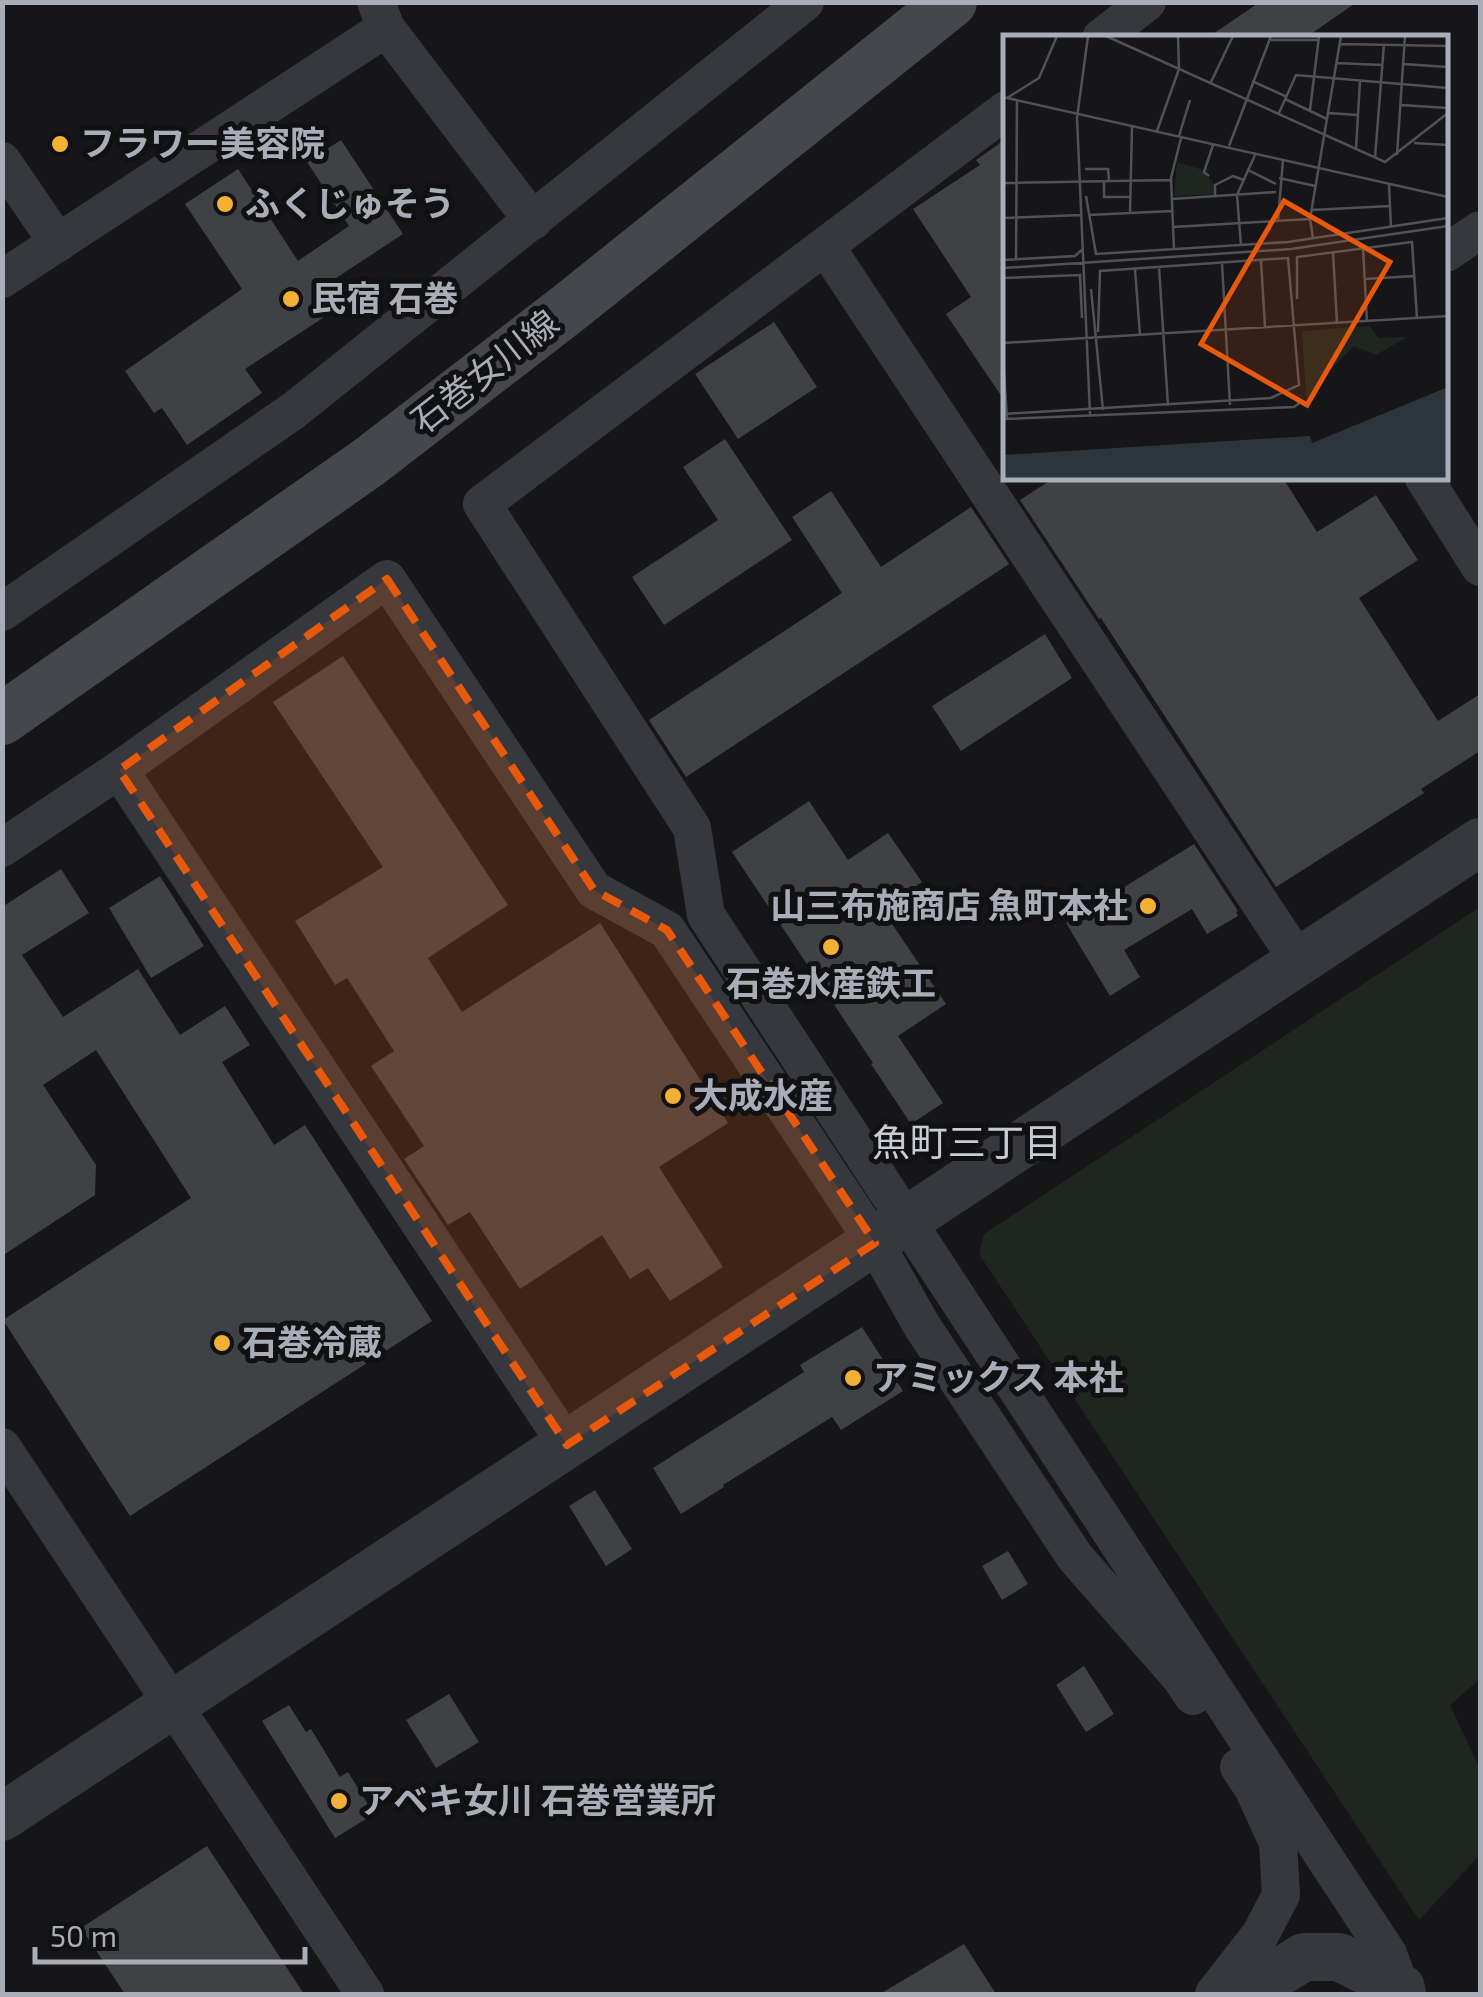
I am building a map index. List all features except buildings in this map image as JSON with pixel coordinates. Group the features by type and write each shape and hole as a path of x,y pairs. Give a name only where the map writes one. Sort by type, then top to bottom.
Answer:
{"main road":[{"name":"石巻女川線","path":"2,719 370,462 951,2"}],"street":[{"path":"2,612 293,411 805,2"},
{"path":"2,279 381,16 532,220"},
{"path":"1003,112 482,504 692,828 706,916 892,1232 922,1326 1076,1558 1181,1678 1253,1788 1278,1843 1280,1895 1260,1935 1214,1994"},
{"path":"2,161 58,243"},
{"path":"1448,252 1480,230"},
{"path":"826,247 1299,962"},
{"path":"1425,480 1480,567"},
{"path":"2,848 120,770 386,579 594,890 667,930 892,1232 1388,1954 1402,1991"},
{"path":"120,770 567,1445"},
{"path":"2,1817 1480,842"},
{"path":"2,1448 365,1994"},
{"path":"1244,1994 1304,1957 1339,1957 1402,1991"}],"highlighted area":[{"path":"387,579 594,890 667,930 875,1243 567,1445 119,770"}],"shaded area":[{"path":"1480,907 1480,1679 1450,1705 1480,1769 1480,1855 1419,1920 979,1254 984,1234"}],"place":[{"name":"フラワー美容院","path":"60,144"},
{"name":"ふくじゅそう","path":"225,204"},
{"name":"民宿 石巻","path":"291,299"},
{"name":"山三布施商店 魚町本社","path":"1148,906"},
{"name":"石巻水産鉄工","path":"831,947"},
{"name":"大成水産","path":"673,1096"},
{"name":"石巻冷蔵","path":"222,1343"},
{"name":"アミックス 本社","path":"853,1378"},
{"name":"アベキ女川 石巻営業所","path":"339,1801"}],"district":[{"name":"魚町三丁目","path":"967,1143"}]}
